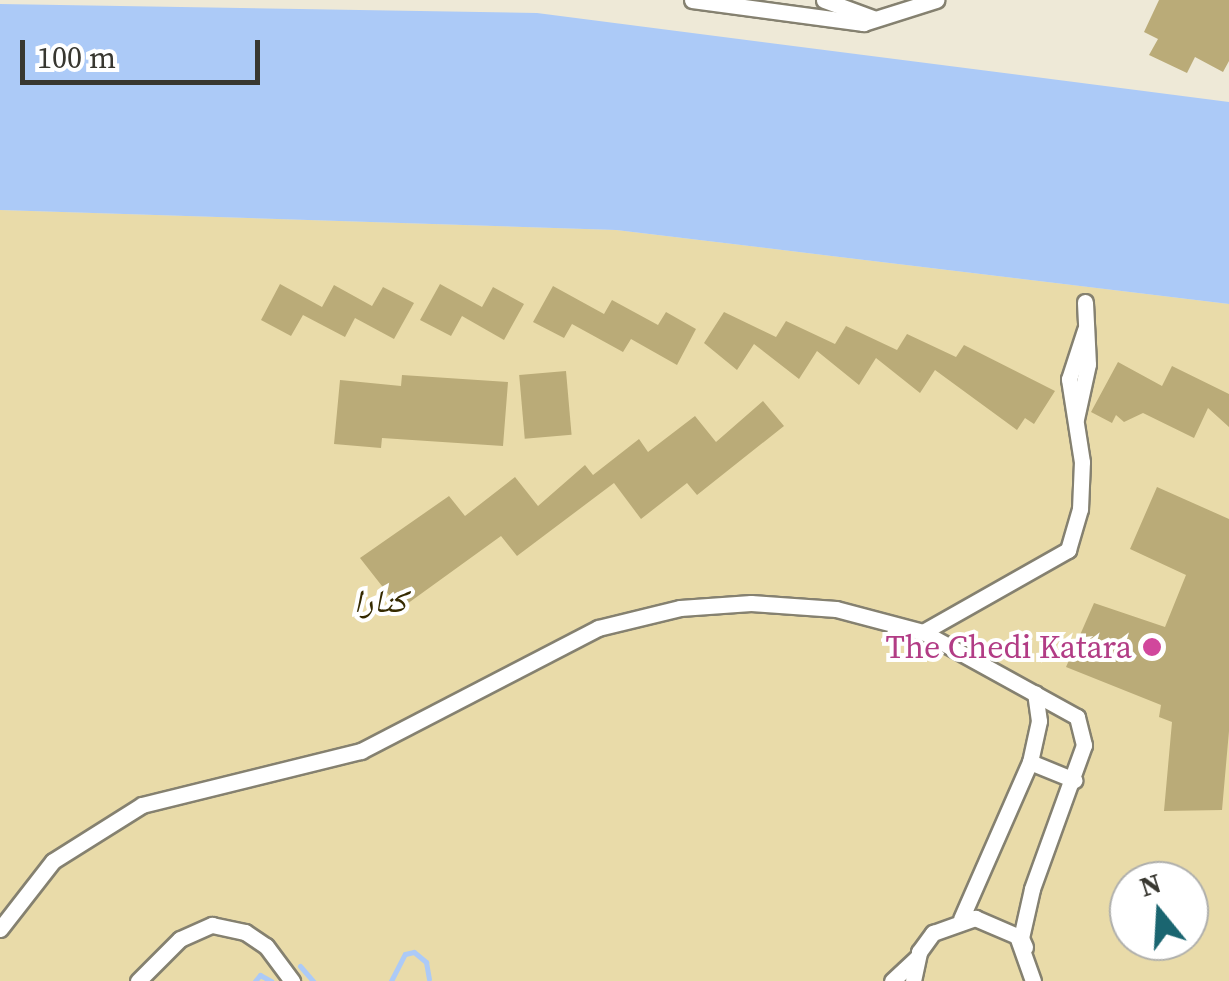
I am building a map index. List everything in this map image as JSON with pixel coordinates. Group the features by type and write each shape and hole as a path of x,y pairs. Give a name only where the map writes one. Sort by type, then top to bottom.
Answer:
{"street":[{"path":"692,0 772,5 837,22 877,19 936,0"},
{"path":"824,0 877,19"},
{"path":"923,632 1068,550 1080,510 1069,379 1086,330 1084,302"},
{"path":"0,929 53,861 118,816 168,796 303,770 361,751 598,628 680,608 752,603 836,609 923,632 1081,723 1084,745 1032,889 1020,938 1033,981"},
{"path":"961,918 1030,762 1039,721 1035,694"},
{"path":"1030,762 1074,780"},
{"path":"892,981 916,959 933,933 961,918 1001,924 1025,947"},
{"path":"138,981 180,939 212,925 245,932 266,946 292,981"},
{"path":"913,981 916,959"}],"green space":[{"name":"كتارا","path":"0,210 616,230 1229,304 1229,981 0,981"}],"water":[{"path":"0,4 537,13 1229,102 1229,304 616,230 0,210"}],"building":[{"path":"1159,0 1229,0 1229,61 1223,72 1195,57 1187,73 1149,55 1158,39 1144,32"},
{"path":"280,284 322,307 334,285 372,306 383,287 414,303 394,339 355,318 345,337 303,315 291,336 261,320"},
{"path":"440,284 482,307 493,287 524,304 504,340 462,316 451,336 420,320"},
{"path":"553,286 604,314 612,300 658,325 666,312 696,329 677,365 631,339 623,352 572,324 564,338 533,322"},
{"path":"724,312 776,337 786,321 835,344 846,326 897,350 907,334 956,357 964,345 1055,391 1034,424 1025,418 1017,430 935,370 920,393 876,358 859,385 817,351 799,379 754,344 737,370 704,343"},
{"path":"1118,362 1162,386 1172,366 1229,394 1229,427 1208,408 1194,438 1143,413 1124,422 1116,415 1112,423 1091,412"},
{"path":"566,371 572,435 525,439 519,375"},
{"path":"402,375 508,382 503,446 382,438 381,448 334,444 340,380 401,386"},
{"path":"763,401 784,426 697,495 687,483 641,519 614,483 517,556 501,536 400,609 360,558 449,496 465,516 515,477 538,506 585,465 593,475 639,439 648,452 695,416 716,442"},
{"name":"The Chedi Katara","path":"1157,487 1229,519 1229,731 1222,810 1164,811 1172,722 1159,717 1161,705 1066,667 1094,603 1165,627 1186,575 1130,549"}],"waterway":[{"path":"391,981 405,954 414,952 426,962 429,979"},
{"path":"300,966 313,981"},
{"path":"255,981 260,975 271,981"}],"place":[{"name":"The Chedi Katara","path":"1152,647"}]}
